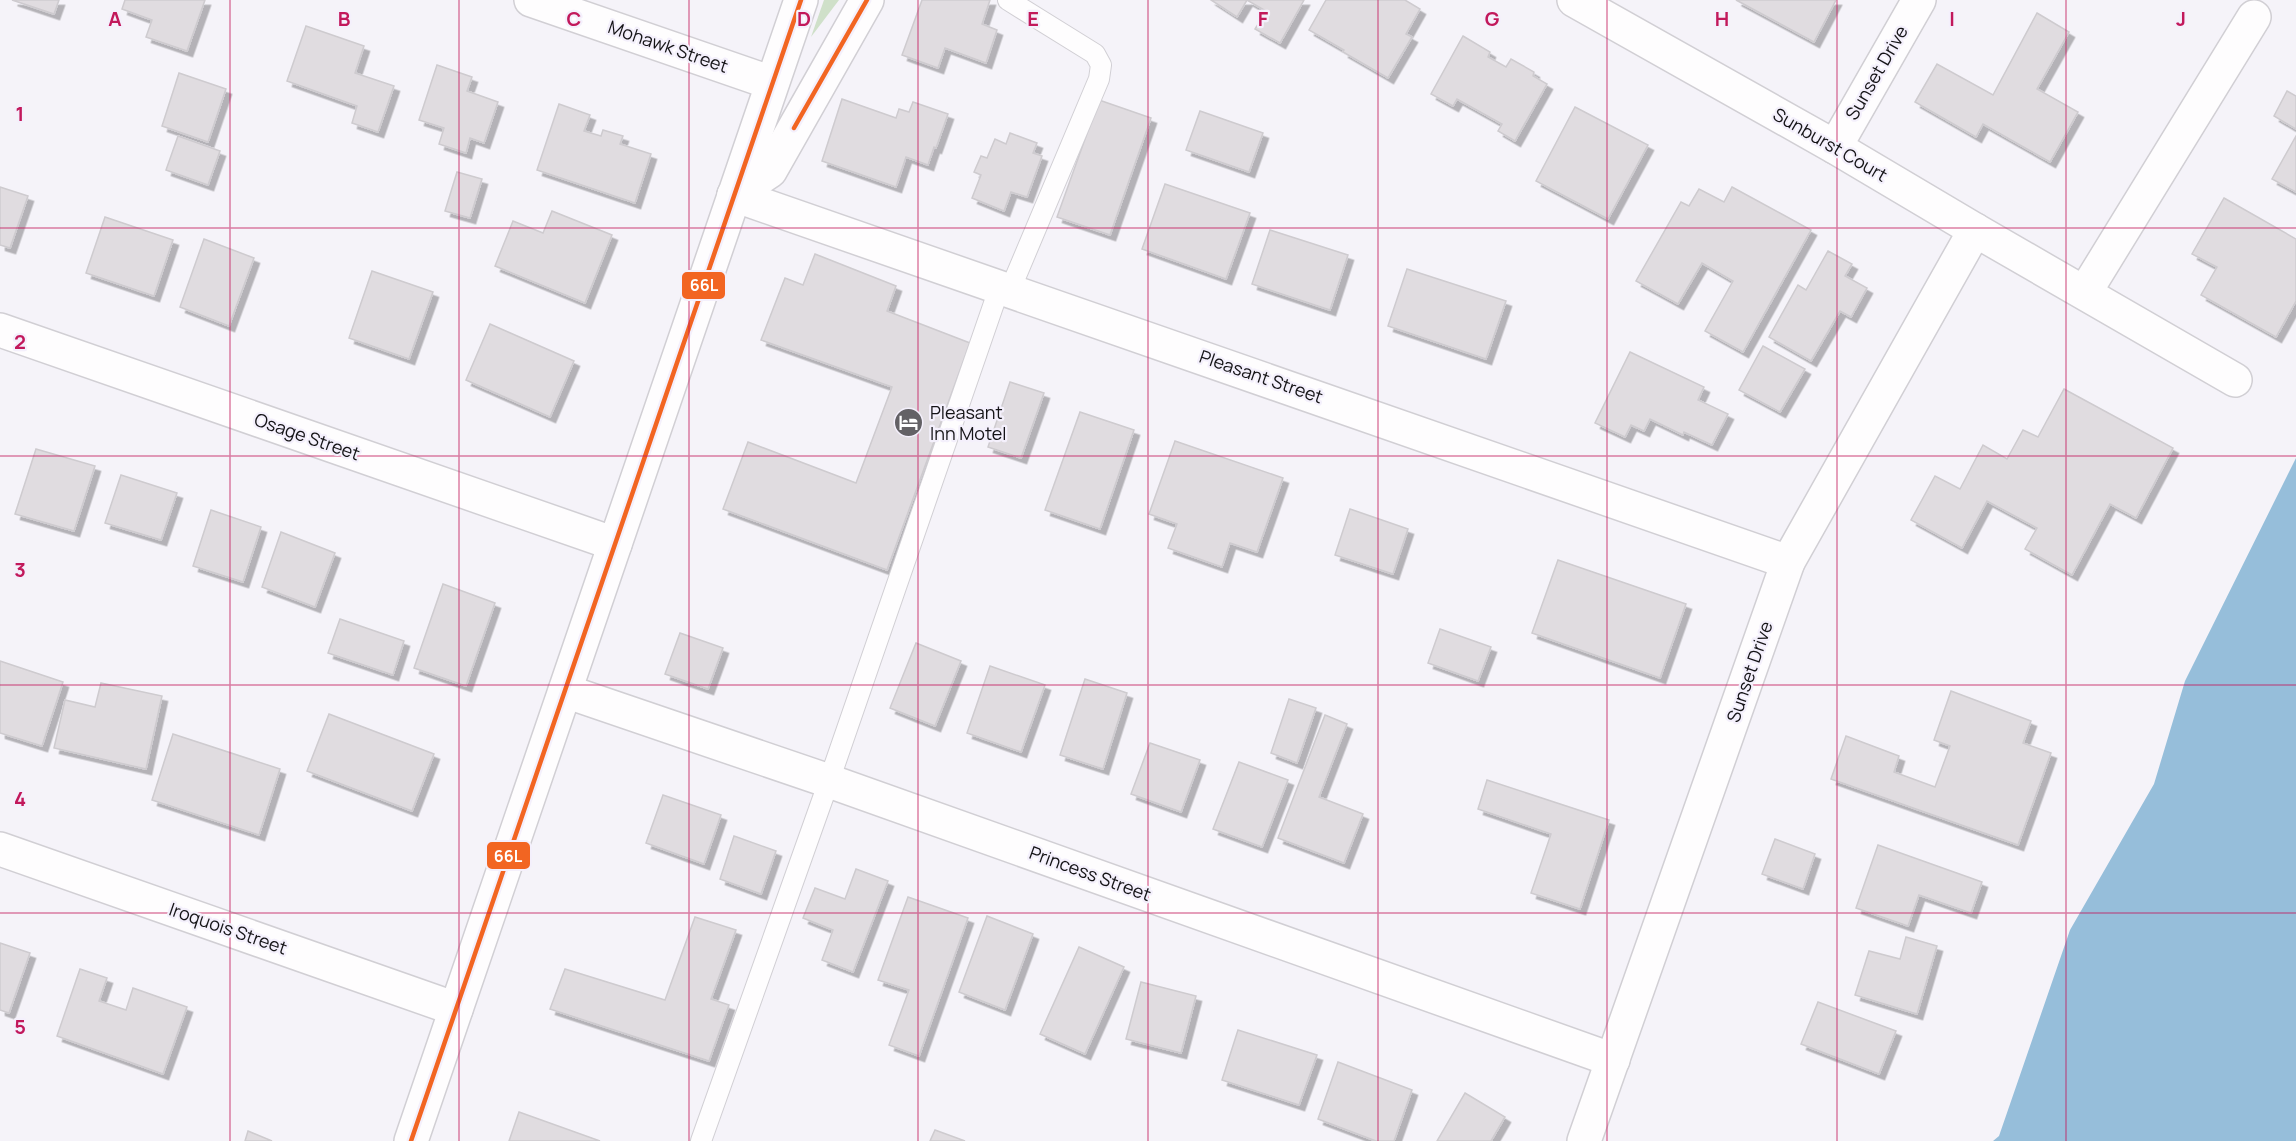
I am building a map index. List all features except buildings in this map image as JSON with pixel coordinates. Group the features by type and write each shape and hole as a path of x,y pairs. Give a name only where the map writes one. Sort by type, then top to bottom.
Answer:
{"street":[{"name":"Mohawk Street","path":"531,0 772,83"},
{"path":"411,1141 801,0"},
{"path":"734,195 770,171 867,0"},
{"name":"Sunburst Court","path":"1574,0 1835,147 2235,380"},
{"name":"Sunset Drive","path":"1835,147 1919,0"},
{"path":"2085,292 2254,17"},
{"name":"Pleasant Street","path":"734,195 1788,562"},
{"name":"Sunset Drive","path":"1584,1141 1788,562 1975,230"},
{"name":"Osage Street","path":"0,330 615,544"},
{"name":"Princess Street","path":"565,691 829,781 1613,1060"},
{"name":"Iroquois Street","path":"0,849 456,1009"}],"lane":[{"path":"700,1141 1005,288 1100,79 1101,65 1095,54 1008,0"}],"green space":[{"path":"824,0 839,0 811,37"}],"water":[{"path":"2296,458 2296,1141 1993,1141 1999,1136 2070,930 2154,784 2185,681"}],"transit line":[{"name":"66L","path":"411,1141 801,0"},
{"name":"66L","path":"794,128 867,0"}],"place":[{"name":"Pleasant Inn Motel","path":"909,423"}]}
